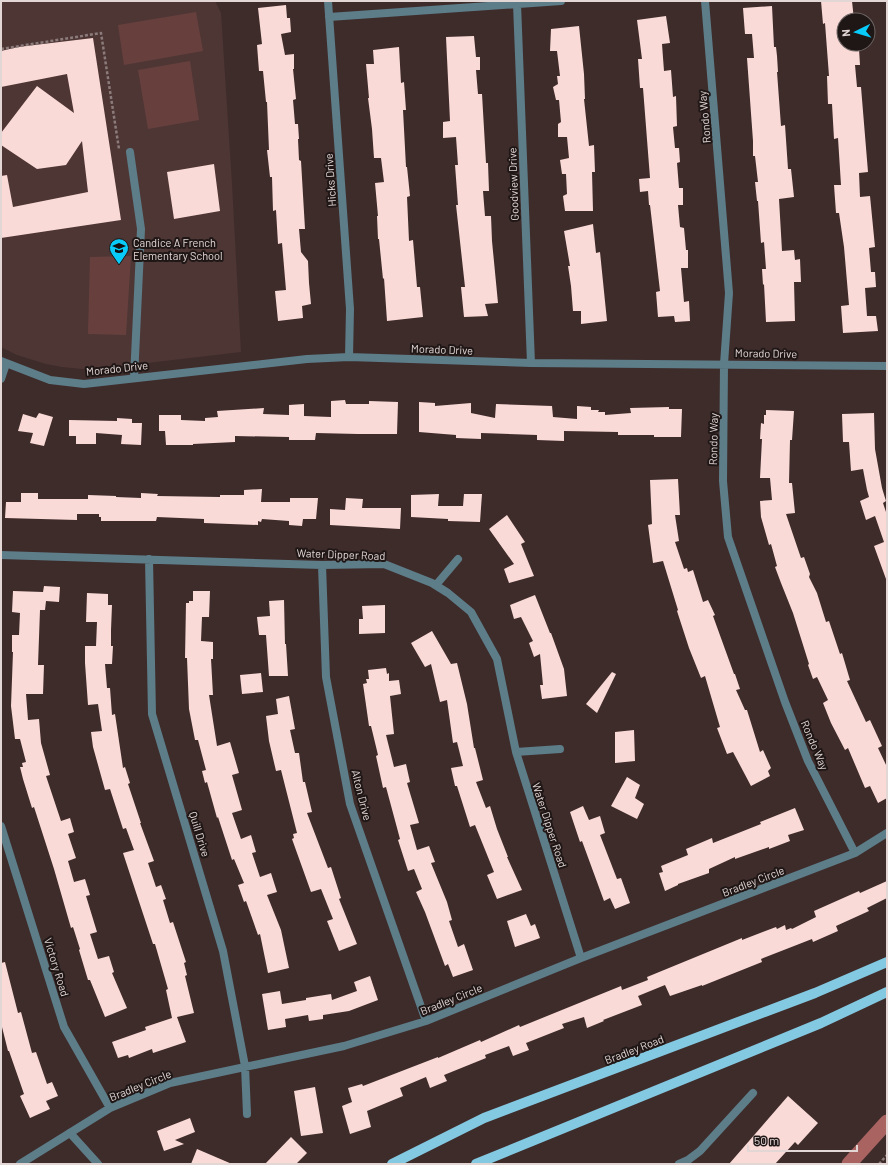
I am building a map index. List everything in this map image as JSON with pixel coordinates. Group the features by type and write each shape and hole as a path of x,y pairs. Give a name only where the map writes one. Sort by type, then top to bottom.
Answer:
{"main road":[{"name":"Bradley Road","path":"392,1164 484,1118 816,993 887,962"},
{"path":"476,1164 821,1023 887,992"}],"street":[{"name":"Hicks Drive","path":"328,1 350,309 349,357"},
{"path":"329,18 561,1"},
{"name":"Rondo Way","path":"705,1 729,293 724,364 723,481 728,537 785,702 806,753 855,853"},
{"name":"Goodview Drive","path":"517,4 531,363"},
{"path":"130,152 141,229 134,378"},
{"name":"Morado Drive","path":"3,363 50,380 84,384 307,359 349,357 531,363 887,366"},
{"path":"1,379 3,363"},
{"name":"Water Dipper Road","path":"1,555 322,565 384,564 436,585 448,593 471,612 497,659 516,752 581,958"},
{"name":"Quill Drive","path":"149,559 152,714 223,951 245,1066 247,1114"},
{"path":"436,585 458,559"},
{"name":"Alton Drive","path":"322,565 326,678 350,804 426,1021"},
{"path":"516,752 560,749"},
{"name":"Victory Road","path":"1,826 64,1027 110,1108"},
{"name":"Bradley Circle","path":"20,1164 110,1108 170,1083 344,1046 426,1021 581,958 855,853 887,833"},
{"path":"679,1164 688,1160 700,1151 753,1093"},
{"path":"70,1133 98,1164"}],"path":[{"path":"1,50 100,33 120,150"},
{"path":"879,1164 887,1155"}],"shaded area":[{"name":"Candice A French Elementary School","path":"1,1 215,1 221,13 241,352 122,366 82,369 46,364 17,355 1,347"},
{"path":"196,12 203,51 124,65 118,25"},
{"path":"190,61 199,120 148,129 138,70"},
{"path":"131,256 126,335 88,334 90,257"}],"building":[{"path":"821,1 852,1 853,12 836,12 836,52 859,52 860,65 855,65 857,87 861,87 868,172 859,173 860,197 870,196 875,247 869,248 871,272 875,272 876,287 865,288 867,316 876,316 878,331 843,333 841,306 849,305 844,247 839,213 836,213 834,185 841,185 838,138 834,139 832,104 828,104 827,76 829,76 825,23 823,24"},
{"path":"286,5 287,18 290,18 291,32 281,34 285,55 294,54 293,69 296,99 293,100 295,124 298,124 299,160 301,161 305,229 299,229 301,252 308,261 311,304 302,306 303,318 278,321 275,291 286,290 282,243 278,244 276,210 273,211 272,177 270,177 267,150 269,150 267,102 263,71 259,71 257,45 262,44 258,8"},
{"path":"772,6 774,47 776,47 777,56 781,126 785,125 788,169 791,169 794,197 779,199 782,251 794,250 795,260 800,259 801,282 794,282 795,321 766,322 762,269 766,269 764,242 761,243 755,182 758,182 755,156 753,156 747,58 754,58 752,34 745,34 743,8"},
{"path":"666,16 670,43 662,44 664,71 671,70 673,97 676,96 677,126 673,127 675,148 679,148 680,162 677,163 679,188 683,188 683,205 678,205 680,227 684,228 686,250 688,250 688,268 681,268 684,302 689,301 690,321 675,322 674,316 658,317 656,292 660,291 650,205 648,191 640,192 639,179 650,178 643,88 640,88 638,59 642,59 637,20"},
{"path":"579,26 589,146 594,145 595,172 592,172 593,211 565,211 563,196 567,194 566,174 562,174 560,160 569,158 567,137 558,137 558,124 561,122 559,100 556,100 553,87 558,84 557,76 560,76 557,51 550,51 551,29"},
{"path":"474,36 476,57 480,57 480,70 476,70 478,94 482,94 486,163 488,163 489,191 483,191 485,216 491,216 498,303 485,304 488,316 464,317 461,287 465,287 456,205 458,205 455,165 458,165 456,137 443,138 443,122 450,121 446,37"},
{"path":"93,38 121,220 1,238 1,176 7,175 13,207 88,192 82,141 66,165 37,169 1,145 1,133 37,86 74,113 67,74 1,87 1,51 18,47"},
{"path":"399,47 401,83 404,82 406,110 403,110 406,167 410,196 407,197 409,241 413,240 417,287 420,287 423,317 387,321 384,278 383,279 378,239 378,216 375,183 384,182 381,158 374,158 366,64 374,64 373,50"},
{"path":"214,164 220,211 174,219 167,172"},
{"path":"593,224 596,253 600,252 607,321 581,324 581,311 573,311 568,266 570,266 564,231"},
{"path":"345,400 346,404 369,404 369,401 398,402 397,434 316,433 315,440 289,440 289,437 235,436 235,442 166,445 165,431 159,431 159,415 181,415 181,420 205,421 205,418 218,417 217,411 264,408 263,414 289,415 289,405 304,404 304,416 331,417 331,401"},
{"path":"419,402 435,403 435,406 471,403 471,413 495,418 496,404 552,406 553,417 577,419 577,406 591,407 591,410 605,412 605,415 631,413 630,408 669,407 669,409 682,409 681,437 618,435 618,432 564,431 564,441 537,440 537,435 481,433 481,439 456,438 456,435 419,432"},
{"path":"766,410 794,411 792,440 790,440 789,483 792,483 795,513 786,514 801,558 804,557 810,574 809,577 817,593 826,622 829,621 840,654 842,653 850,680 847,681 866,722 870,720 882,746 878,748 887,767 887,798 878,803 870,786 865,788 848,748 845,750 831,723 823,703 828,700 817,677 813,679 793,613 775,567 777,566 771,544 769,545 761,517 760,501 772,500 770,478 760,478 762,439 760,439 761,423 764,424 764,415 766,415"},
{"path":"39,413 53,417 44,446 30,443 33,433 18,431 23,414 36,418"},
{"path":"874,413 875,449 882,488 886,501 883,503 887,515 887,579 874,546 884,542 875,516 866,520 860,501 869,497 863,469 851,471 849,442 843,442 842,414"},
{"path":"117,418 132,419 132,423 142,423 141,445 121,444 122,435 96,433 96,444 76,444 76,436 69,436 69,420 117,421"},
{"path":"678,479 680,515 675,515 679,541 675,542 684,569 687,568 688,572 693,570 703,602 708,600 715,615 713,616 740,689 736,690 745,710 747,710 760,752 763,750 771,768 768,771 770,776 751,786 733,752 727,754 717,728 720,727 705,676 701,678 689,648 663,561 653,563 648,525 652,524 650,480"},
{"path":"262,489 261,502 290,502 290,498 318,498 316,519 303,519 302,526 289,525 289,521 262,519 261,522 258,521 258,525 204,523 204,519 157,517 156,521 101,521 99,514 77,514 77,520 5,518 6,502 21,502 21,493 38,493 38,499 88,499 88,495 141,498 141,493 158,494 157,496 220,497 220,495 244,495 244,490"},
{"path":"439,494 438,506 463,506 464,494 482,494 480,522 448,521 448,519 411,517 411,495"},
{"path":"346,498 363,499 362,508 401,508 400,529 330,525 330,509 345,510"},
{"path":"507,515 525,542 521,544 534,576 509,583 504,569 514,564 489,529"},
{"path":"44,586 60,587 59,602 46,601 45,610 40,610 38,665 44,665 43,694 26,694 28,720 39,719 41,743 50,775 46,776 61,821 70,818 74,832 68,834 76,858 68,861 74,882 85,879 90,895 86,896 97,932 90,934 98,959 109,956 114,972 112,973 127,1008 105,1017 90,980 88,980 79,950 80,949 73,927 71,928 34,807 32,808 20,767 23,767 22,763 26,762 20,739 15,739 11,706 13,652 12,635 19,635 20,613 12,612 13,591 43,592"},
{"path":"193,591 210,591 209,617 202,617 201,641 213,642 213,659 211,659 213,695 209,695 217,746 230,742 239,773 232,775 242,810 232,813 241,839 251,835 256,852 252,853 260,877 271,873 277,892 267,895 281,930 289,968 268,973 260,934 258,935 246,901 244,902 238,885 244,883 234,859 232,860 218,817 217,818 207,782 205,783 202,771 206,770 198,740 195,740 189,709 187,658 185,658 186,603 193,601"},
{"path":"87,593 108,594 108,605 112,605 112,664 105,664 107,688 110,688 112,715 115,714 123,768 125,767 130,783 128,784 140,823 154,861 148,863 156,887 161,885 166,899 163,900 170,923 173,922 186,962 184,963 187,975 185,976 194,1013 177,1017 186,1042 153,1053 152,1049 129,1058 128,1055 118,1058 112,1042 146,1030 145,1027 172,1018 166,990 168,989 155,944 153,944 123,853 134,850 126,828 123,829 110,789 105,790 93,747 91,732 102,731 98,704 88,705 85,646 96,646 97,622 86,622"},
{"path":"535,595 564,669 567,696 542,699 540,685 543,685 540,654 534,657 529,643 533,641 521,617 514,619 510,605"},
{"path":"284,600 285,644 288,676 269,676 266,635 259,635 257,617 270,616 269,601"},
{"path":"385,605 385,633 359,634 359,619 363,619 362,606"},
{"path":"432,631 451,664 457,663 467,704 474,748 483,780 476,782 486,808 490,806 507,857 522,890 497,899 487,875 494,872 475,825 470,827 457,786 455,786 451,768 463,766 457,742 453,743 447,700 440,702 431,664 425,667 411,643"},
{"path":"386,668 387,674 389,673 389,681 399,680 401,694 390,696 394,734 386,735 394,767 406,764 410,782 407,783 419,823 410,825 417,850 429,846 435,862 431,863 447,902 452,920 449,921 458,947 464,944 473,970 453,977 448,964 445,966 416,892 422,889 414,869 408,871 398,840 400,839 386,787 383,788 376,756 378,755 371,726 369,726 363,684 367,683 366,679 369,679 368,670"},
{"path":"612,672 616,674 597,713 586,704"},
{"path":"261,673 263,692 242,694 240,675"},
{"path":"289,696 295,729 290,730 295,753 299,753 303,782 305,782 312,812 307,813 328,868 331,867 341,898 339,899 357,944 339,951 327,921 333,919 321,889 311,892 292,839 294,838 293,834 297,833 281,770 276,771 269,741 266,716 278,714 276,699"},
{"path":"634,730 635,761 615,763 615,732"},
{"path":"627,777 640,785 635,798 644,804 637,819 611,806"},
{"path":"583,806 589,820 600,816 605,833 600,835 617,879 621,878 630,903 615,909 610,898 604,901 582,841 580,842 570,812"},
{"path":"795,808 804,830 788,835 790,841 735,859 735,857 709,869 709,873 678,884 665,891 659,873 663,872 661,866 688,855 686,849 712,838 713,843 761,824 760,822"},
{"path":"887,881 887,898 867,908 869,911 836,926 838,931 813,942 812,939 761,959 762,962 702,986 670,996 665,985 638,996 642,1005 603,1020 604,1021 587,1028 584,1017 562,1024 564,1028 526,1043 529,1050 513,1056 509,1046 485,1055 486,1058 444,1075 447,1081 430,1088 426,1077 400,1088 403,1096 367,1111 371,1127 350,1134 342,1106 352,1102 348,1088 362,1084 363,1086 438,1058 480,1040 481,1042 519,1025 520,1027 621,986 622,990 648,980 647,977 742,938 742,940 785,925 786,930 792,929 816,917 814,911 859,891 860,893"},
{"path":"526,914 531,926 535,924 540,938 515,947 507,921"},
{"path":"5,962 18,1013 21,1012 32,1053 36,1052 47,1084 52,1082 58,1096 46,1101 50,1109 30,1118 20,1096 24,1094 8,1051 1,1023 1,963"},
{"path":"370,976 378,1000 349,1011 323,1015 323,1019 309,1021 308,1015 285,1019 286,1027 268,1030 262,994 280,991 282,1004 331,994 332,1000 357,991 354,982"},
{"path":"315,1087 323,1133 301,1136 294,1091"},
{"path":"788,1096 818,1123 798,1145 795,1142 775,1164 729,1164"},
{"path":"190,1118 195,1132 175,1140 184,1144 164,1151 157,1131"},
{"path":"291,1137 307,1153 296,1164 265,1164"},
{"path":"197,1149 232,1164 191,1164"}],"waterway":[{"path":"849,1164 887,1122"}],"place":[{"name":"Candice A French Elementary School","path":"119,265"}]}
